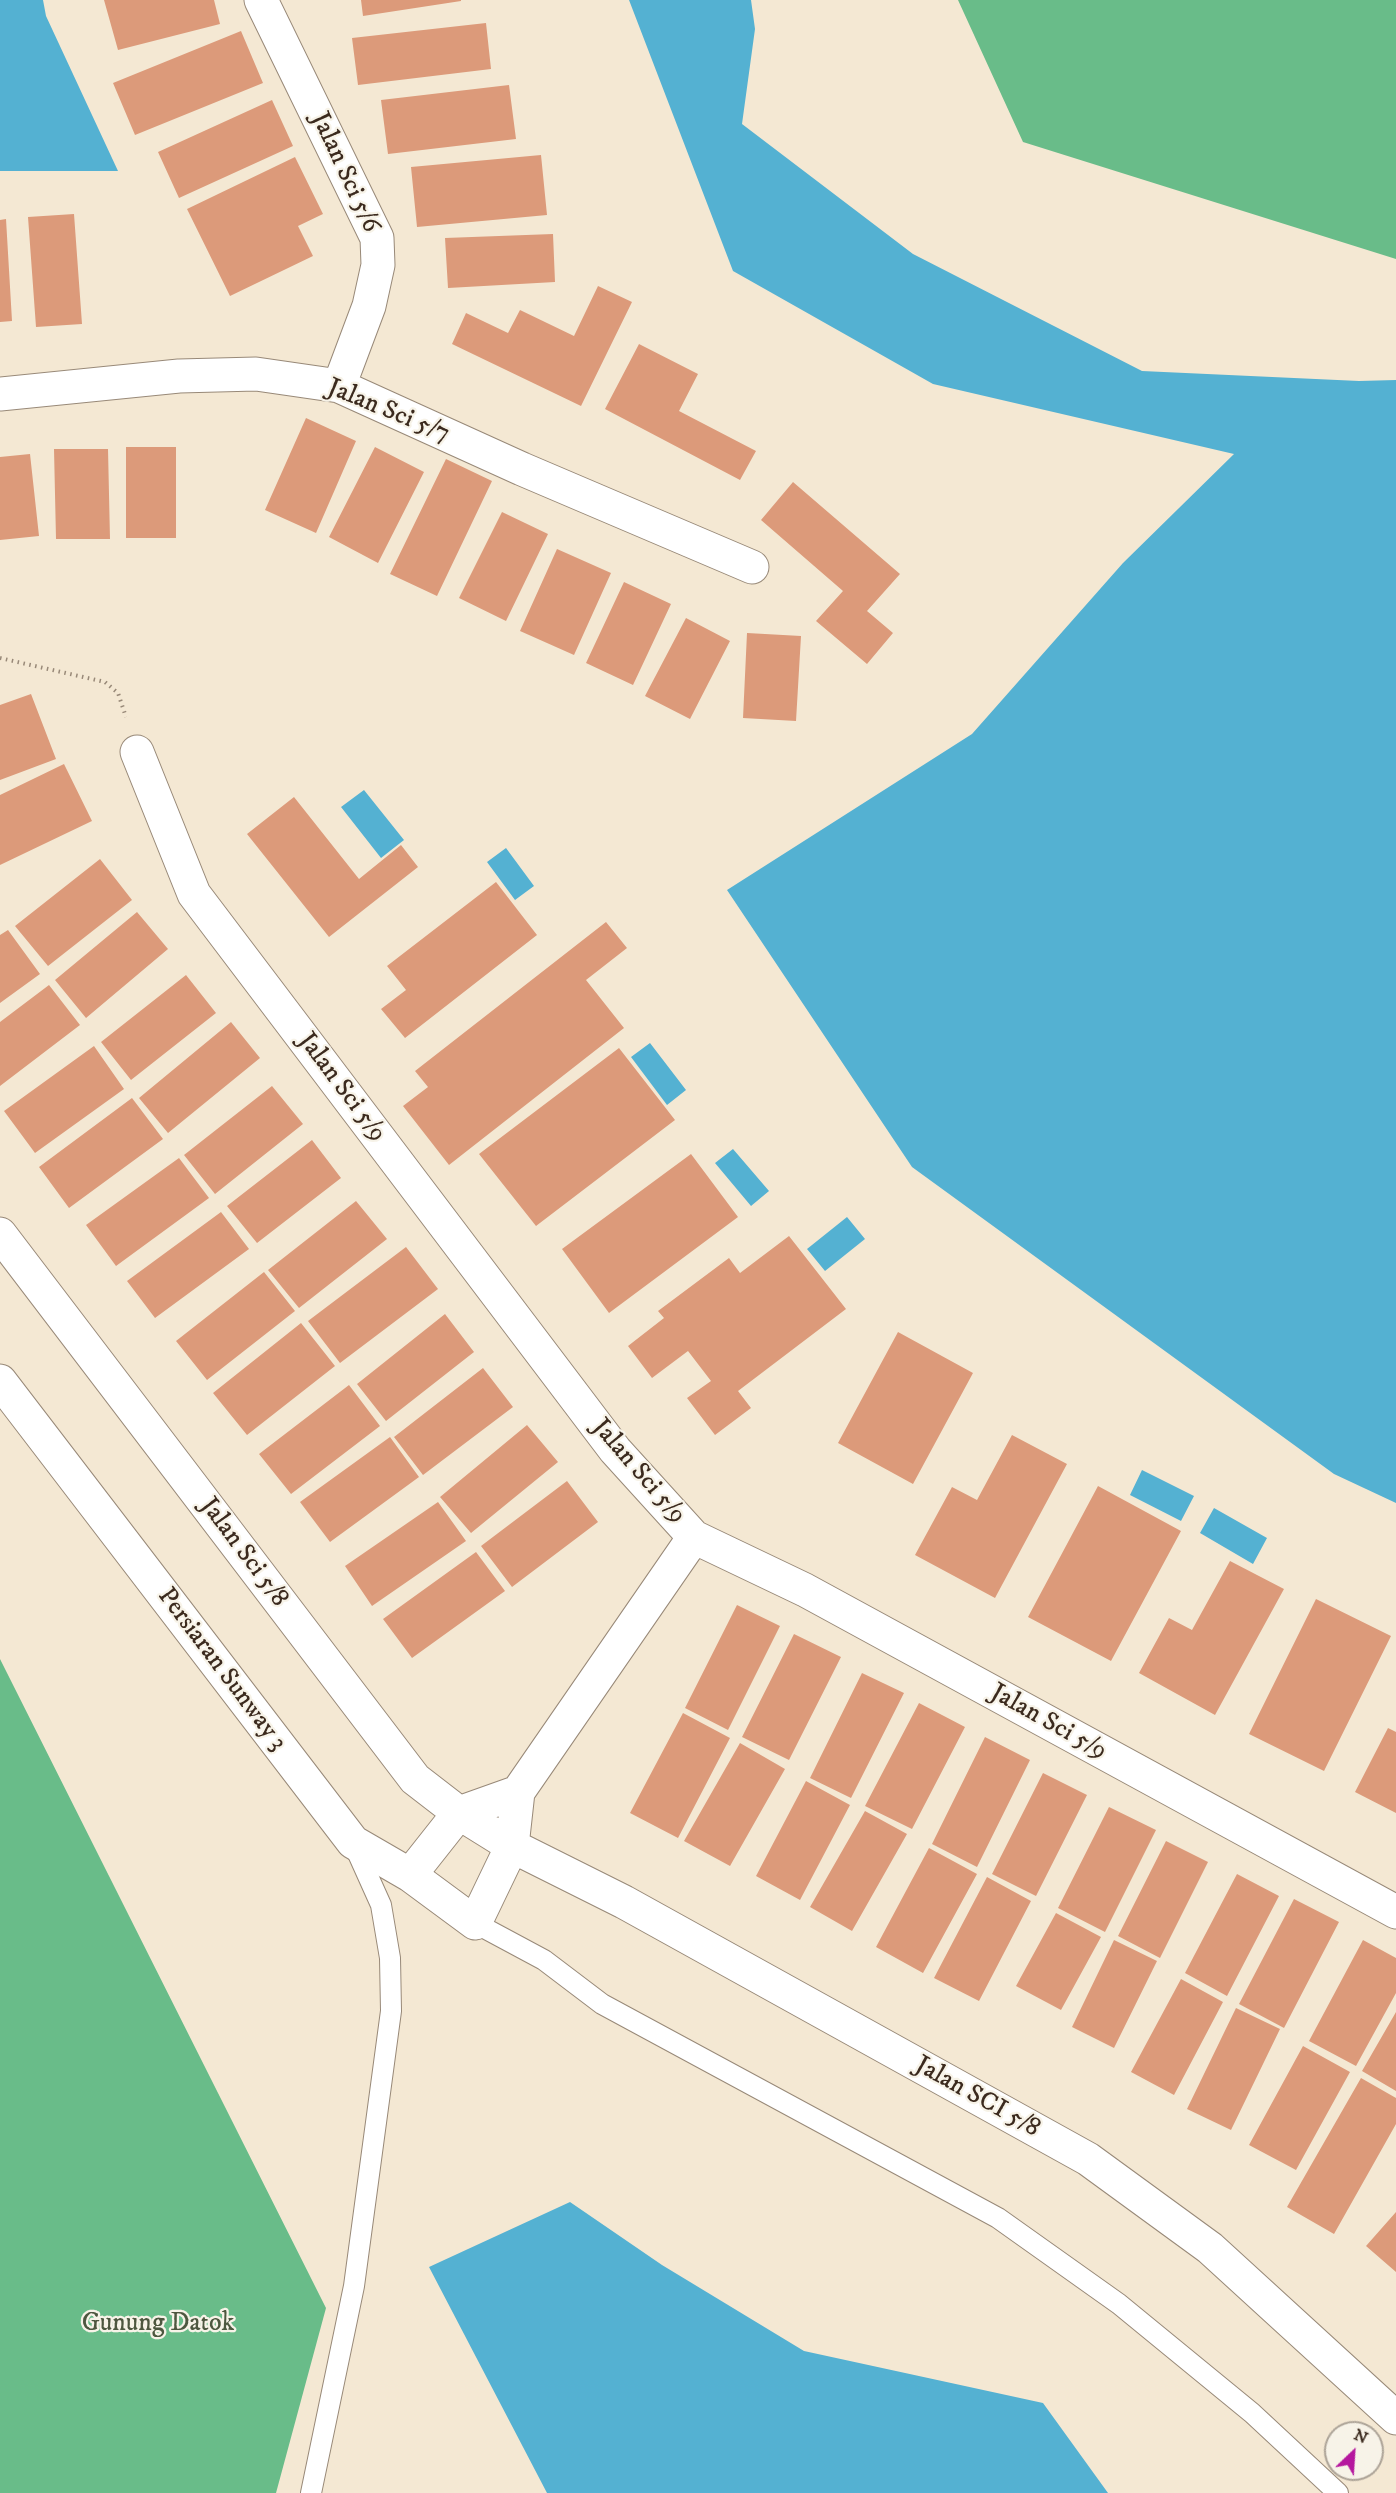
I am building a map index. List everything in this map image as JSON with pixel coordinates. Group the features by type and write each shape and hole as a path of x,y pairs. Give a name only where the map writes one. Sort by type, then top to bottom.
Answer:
{"street":[{"name":"Jalan Sci 5/6","path":"261,0 377,238 378,265 369,306 339,386"},
{"name":"Jalan Sci 5/7","path":"0,394 179,376 256,374 339,386 522,469 752,567"},
{"name":"Jalan Sci 5/9","path":"137,752 194,894 615,1450 694,1537 805,1590 1396,1912"},
{"name":"Jalan Sci 5/8","path":"0,1234 415,1779 459,1813 512,1846"},
{"name":"Persiaran Sunway 3","path":"0,1381 353,1842 410,1875 475,1923"},
{"path":"475,1923 512,1846 518,1792 694,1537"},
{"path":"410,1875 459,1813 518,1792"},
{"name":"Jalan SCI 5/8","path":"512,1846 624,1902 1089,2159 1210,2248 1396,2418"}],"lane":[{"path":"311,2493 354,2286 391,2011 390,1958 381,1905 353,1842"},
{"path":"475,1923 544,1960 602,2004 998,2218 1119,2304 1252,2413 1338,2493"}],"path":[{"path":"0,658 105,682 118,693 137,752"}],"green space":[{"path":"958,0 1396,0 1396,259 1023,142"},
{"name":"Gunung Datok","path":"0,1659 326,2308 276,2493 0,2493"}],"water":[{"path":"0,0 43,0 46,16 118,171 0,171"},
{"path":"629,0 751,0 755,29 742,124 913,254 1142,371 1359,381 1396,380 1396,1503 1334,1474 912,1167 727,890 972,734 1123,563 1234,454 933,384 733,271"},
{"path":"364,790 404,840 381,858 341,807"},
{"path":"506,848 534,886 515,900 487,862"},
{"path":"650,1043 686,1090 667,1105 631,1057"},
{"path":"733,1149 769,1191 751,1206 715,1163"},
{"path":"847,1217 865,1239 825,1271 807,1249"},
{"path":"1142,1470 1194,1496 1181,1521 1130,1495"},
{"path":"1214,1508 1267,1538 1253,1564 1200,1533"},
{"path":"570,2202 662,2265 804,2351 1043,2403 1108,2493 547,2493 429,2267"}],"building":[{"path":"104,0 214,0 220,24 118,50"},
{"path":"361,0 461,0 461,1 363,16"},
{"path":"486,23 491,69 358,85 352,38"},
{"path":"241,31 263,83 135,135 113,83"},
{"path":"509,85 516,139 388,154 381,100"},
{"path":"272,100 293,146 179,198 158,152"},
{"path":"541,155 547,215 417,227 411,167"},
{"path":"295,157 323,214 298,226 313,256 230,296 187,209"},
{"path":"74,214 82,324 36,327 28,217"},
{"path":"6,219 12,321 0,322 0,220"},
{"path":"553,234 555,282 448,288 445,238"},
{"path":"598,286 632,302 581,406 452,344 466,313 508,333 520,310 574,336"},
{"path":"639,344 698,374 679,411 756,451 740,480 605,409"},
{"path":"306,418 356,441 316,533 265,510"},
{"path":"126,447 176,447 176,538 126,538"},
{"path":"375,447 424,472 378,563 329,537"},
{"path":"54,449 108,449 110,539 56,539"},
{"path":"30,454 39,536 0,540 0,457"},
{"path":"446,459 492,481 437,596 390,574"},
{"path":"793,482 900,574 867,611 893,633 867,664 816,621 843,591 761,520"},
{"path":"502,512 548,534 506,621 459,598"},
{"path":"557,549 611,573 574,655 520,631"},
{"path":"624,582 671,604 633,685 586,663"},
{"path":"686,618 730,641 690,719 645,696"},
{"path":"747,633 801,636 796,721 743,718"},
{"path":"31,694 56,759 0,780 0,705"},
{"path":"64,764 92,821 0,865 0,795"},
{"path":"294,797 359,879 401,845 418,867 329,937 247,834"},
{"path":"100,859 132,900 48,966 15,926"},
{"path":"496,882 537,935 405,1038 381,1009 406,990 387,966"},
{"path":"137,912 168,949 86,1018 55,980"},
{"path":"606,922 627,948 586,980 624,1028 449,1165 403,1106 428,1087 415,1071"},
{"path":"8,930 40,974 0,1003 0,935"},
{"path":"186,975 216,1013 131,1080 101,1042"},
{"path":"49,985 80,1025 0,1086 0,1022"},
{"path":"231,1022 260,1058 168,1133 139,1098"},
{"path":"94,1046 124,1089 35,1153 4,1111"},
{"path":"619,1048 675,1120 536,1226 479,1154"},
{"path":"272,1086 303,1124 215,1194 184,1155"},
{"path":"132,1098 163,1139 69,1208 39,1167"},
{"path":"312,1140 341,1178 257,1243 227,1206"},
{"path":"691,1154 738,1217 609,1313 562,1249"},
{"path":"179,1158 209,1198 116,1266 86,1225"},
{"path":"356,1201 387,1239 299,1308 268,1270"},
{"path":"221,1212 249,1249 155,1318 127,1281"},
{"path":"789,1236 846,1309 738,1391 751,1408 715,1435 687,1398 711,1381 688,1351 652,1378 628,1346 664,1318 658,1311 729,1258 740,1273"},
{"path":"406,1247 438,1289 340,1363 308,1321"},
{"path":"264,1272 295,1311 207,1380 176,1341"},
{"path":"445,1314 474,1352 386,1421 357,1384"},
{"path":"301,1323 335,1366 247,1435 213,1393"},
{"path":"898,1332 973,1373 913,1484 838,1443"},
{"path":"483,1368 513,1407 423,1475 394,1437"},
{"path":"349,1385 380,1426 291,1494 259,1454"},
{"path":"527,1425 558,1462 471,1533 440,1497"},
{"path":"1012,1435 1067,1464 995,1598 915,1555 952,1487 977,1500"},
{"path":"390,1437 419,1477 330,1542 300,1502"},
{"path":"567,1481 598,1522 512,1587 481,1546"},
{"path":"1098,1486 1181,1531 1111,1661 1028,1617"},
{"path":"438,1502 466,1541 372,1606 345,1566"},
{"path":"476,1552 505,1591 412,1658 383,1619"},
{"path":"1230,1561 1284,1589 1215,1715 1139,1673 1169,1618 1192,1630"},
{"path":"1316,1599 1391,1636 1324,1771 1249,1734"},
{"path":"737,1605 780,1626 728,1730 685,1708"},
{"path":"794,1634 841,1657 789,1760 742,1737"},
{"path":"862,1673 904,1693 851,1798 810,1778"},
{"path":"919,1703 965,1727 912,1829 865,1806"},
{"path":"683,1713 730,1738 678,1838 630,1813"},
{"path":"1388,1728 1396,1732 1396,1813 1355,1792"},
{"path":"985,1737 1030,1760 977,1867 932,1844"},
{"path":"740,1743 785,1769 730,1866 684,1841"},
{"path":"1043,1773 1087,1795 1036,1896 992,1874"},
{"path":"806,1781 850,1805 800,1900 756,1876"},
{"path":"1109,1807 1156,1830 1105,1932 1058,1908"},
{"path":"865,1811 907,1834 852,1931 810,1907"},
{"path":"1166,1841 1208,1862 1160,1958 1118,1936"},
{"path":"929,1848 977,1874 923,1973 876,1947"},
{"path":"1237,1874 1279,1896 1227,1996 1185,1973"},
{"path":"987,1877 1031,1901 979,2001 934,1978"},
{"path":"1294,1899 1339,1922 1284,2028 1239,2004"},
{"path":"1056,1913 1101,1937 1061,2010 1016,1986"},
{"path":"1114,1940 1157,1961 1114,2048 1072,2027"},
{"path":"1363,1940 1396,1958 1396,1993 1356,2066 1309,2041"},
{"path":"1181,1979 1223,2002 1174,2095 1131,2072"},
{"path":"1236,2008 1280,2029 1231,2130 1187,2109"},
{"path":"1396,2012 1396,2091 1362,2071"},
{"path":"1303,2046 1350,2072 1296,2170 1249,2145"},
{"path":"1361,2078 1396,2098 1396,2124 1334,2234 1287,2207"},
{"path":"1396,2212 1396,2272 1366,2246"}]}
